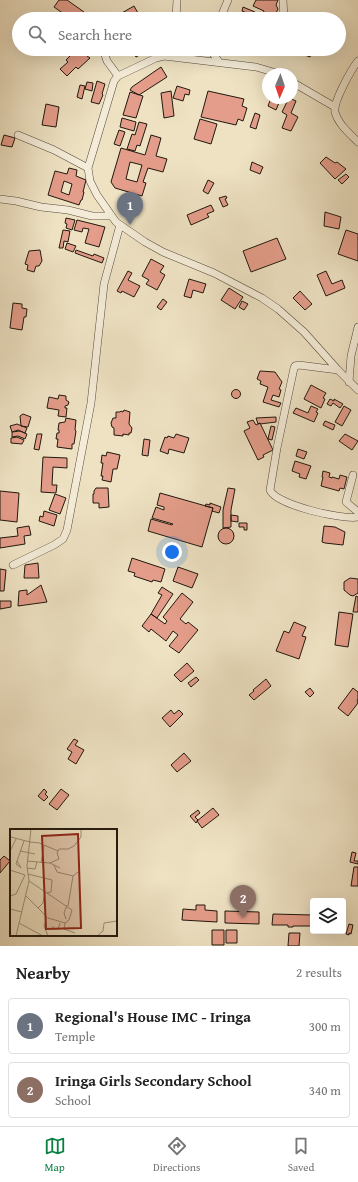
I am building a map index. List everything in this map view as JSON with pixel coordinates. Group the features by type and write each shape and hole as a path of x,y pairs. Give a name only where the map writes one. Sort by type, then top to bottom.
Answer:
{"street":[{"path":"176,12 177,0"},
{"path":"223,12 228,0"},
{"path":"284,0 284,12"},
{"path":"105,56 107,61 118,76"},
{"path":"215,56 219,62"},
{"path":"262,69 219,62 160,57 118,76 110,91 88,168 90,181 97,195 111,216 120,225 163,252 214,273 262,298 278,309 304,332 358,390"},
{"path":"358,61 352,70 335,108 338,118 358,142"},
{"path":"298,86 335,108"},
{"path":"18,135 54,150 88,168"},
{"path":"0,199 16,201 44,208 68,210 92,216 111,216"},
{"path":"13,565 54,545 63,539 67,530 91,403 104,284 120,225"},
{"path":"349,382 351,356 358,327"},
{"path":"338,370 299,365 294,368 277,448 270,490 275,497 307,509 337,517 345,518 358,516"},
{"path":"353,476 346,502 358,512"}],"building":[{"path":"59,0 67,0 84,12 61,12 54,7"},
{"path":"256,0 278,0 276,5 278,9 276,12 264,12 253,6"},
{"path":"134,6 137,12 124,12"},
{"path":"243,7 255,12 244,12 242,11"},
{"path":"70,56 87,56 90,58 78,69 76,67 67,76 60,69 68,62 66,60"},
{"path":"161,67 167,77 139,95 130,90 132,87"},
{"path":"97,81 105,84 103,95 99,104 91,102"},
{"path":"87,82 93,83 92,91 85,89"},
{"path":"80,85 85,86 82,99 77,97"},
{"path":"177,86 190,90 189,95 185,94 183,101 173,98"},
{"path":"171,91 174,116 164,118 161,93"},
{"path":"208,91 244,99 242,106 247,108 243,121 238,119 236,125 201,117"},
{"path":"130,92 143,96 136,118 123,115"},
{"path":"46,104 59,107 56,127 42,125"},
{"path":"269,104 278,104 276,110 268,106"},
{"path":"286,104 295,104 291,113 298,117 291,131 282,128 287,115 282,112"},
{"path":"255,113 260,115 256,129 250,127"},
{"path":"122,118 136,122 134,131 120,127"},
{"path":"200,119 217,124 211,144 194,139"},
{"path":"139,122 147,124 140,146 137,145 135,151 127,149 132,134 135,135"},
{"path":"119,130 125,132 120,146 114,144"},
{"path":"4,135 15,138 12,147 1,145"},
{"path":"151,135 161,138 156,156 167,159 163,172 148,168 143,182 146,183 142,196 115,188 111,182 121,148 145,155","holes":["130,162 142,165 137,182 126,179"]},
{"path":"326,157 335,163 337,162 346,169 335,179 320,163"},
{"path":"252,162 263,167 260,174 250,170"},
{"path":"69,168 77,170 76,176 86,180 82,200 79,205 48,195 55,171 67,174","holes":["64,181 72,184 69,195 61,192"]},
{"path":"346,174 349,177 342,184 338,180"},
{"path":"208,180 214,183 208,194 203,191"},
{"path":"226,196 227,198 225,199 228,205 223,207 219,198"},
{"path":"211,205 214,211 207,214 209,217 191,225 187,215"},
{"path":"325,212 341,217 339,229 324,226"},
{"path":"66,218 75,220 72,230 66,228"},
{"path":"77,220 105,227 99,247 85,243 89,229 83,228 82,232 74,230"},
{"path":"63,230 70,231 68,242 64,241 63,248 59,248"},
{"path":"346,230 358,234 358,261 338,254"},
{"path":"277,238 286,259 251,272 243,251"},
{"path":"67,243 76,246 73,252 65,249"},
{"path":"40,250 42,261 39,266 36,266 34,272 27,270 28,265 25,264 29,251"},
{"path":"76,250 104,258 102,263 75,253"},
{"path":"151,259 164,266 160,272 165,275 157,290 146,284 149,280 142,276"},
{"path":"128,271 132,273 128,280 140,286 134,297 122,291 121,293 117,291"},
{"path":"326,271 332,284 342,280 345,288 326,296 317,275"},
{"path":"189,279 206,284 203,293 193,290 191,298 184,296"},
{"path":"229,288 243,297 235,309 221,300"},
{"path":"300,291 312,304 305,310 293,298"},
{"path":"163,299 167,302 161,310 157,307"},
{"path":"242,301 248,304 244,310 239,307"},
{"path":"13,303 22,304 22,308 27,309 22,330 10,328"},
{"path":"260,371 275,372 282,382 279,389 281,390 279,397 273,395 271,400 281,403 279,407 263,402 268,387 260,384 261,381 257,379"},
{"path":"311,385 326,393 323,398 325,399 321,408 304,399"},
{"path":"236,389 241,394 236,399 231,394"},
{"path":"59,395 66,396 66,400 69,402 68,405 65,406 65,408 67,408 66,417 58,416 59,410 47,408 49,397 58,399"},
{"path":"330,399 334,401 334,399 343,404 340,408 333,403 331,406 327,404"},
{"path":"311,406 318,409 314,422 293,413 296,408 308,413"},
{"path":"344,406 351,410 342,426 335,422"},
{"path":"124,410 130,412 129,424 132,428 131,433 129,433 129,435 123,434 123,436 114,435 114,428 112,427 111,423 113,418 116,418 116,412 123,412"},
{"path":"23,414 31,417 28,427 21,426 20,416"},
{"path":"276,417 276,422 260,424 258,424 256,418"},
{"path":"66,418 76,420 76,431 72,449 57,447 58,439 56,439 57,433 59,433 59,423 65,422"},
{"path":"253,420 256,425 260,423 273,450 263,455 264,457 258,460 244,431 250,428 247,422"},
{"path":"325,421 335,425 333,430 323,425"},
{"path":"17,424 27,428 25,433 18,430 12,432 10,426"},
{"path":"271,426 275,427 272,440 268,439"},
{"path":"20,431 27,434 25,439 18,436 12,437 12,432"},
{"path":"37,434 42,434 39,450 34,449"},
{"path":"176,434 189,438 184,453 169,449 168,454 160,451 165,437 167,438 168,436 174,438"},
{"path":"345,434 358,441 352,450 339,441"},
{"path":"17,437 24,440 22,444 11,443 11,438"},
{"path":"144,439 150,440 148,456 142,455"},
{"path":"298,449 307,452 304,459 296,456"},
{"path":"107,452 120,455 117,469 113,469 111,482 102,480 103,476 101,476 103,463 101,463 102,455 106,456"},
{"path":"43,457 67,458 67,468 53,467 52,485 57,485 56,493 41,492"},
{"path":"295,461 311,466 306,479 299,477 300,474 292,471"},
{"path":"323,471 330,473 329,477 332,478 339,479 340,475 347,477 344,489 340,488 339,491 321,486"},
{"path":"96,488 108,488 109,507 99,508 99,503 93,503 93,494"},
{"path":"228,488 235,489 231,510 231,527 223,528 223,510"},
{"path":"0,491 19,493 17,522 0,520"},
{"path":"160,493 213,508 202,547 148,531 151,519 173,524 152,518 156,507 164,510 164,507 157,505"},
{"path":"55,494 66,498 60,514 49,510"},
{"path":"210,503 221,507 219,513 212,511 213,508 205,506 206,504 210,505"},
{"path":"44,511 57,515 54,526 39,521 40,516 43,517"},
{"path":"231,515 238,516 238,522 231,521"},
{"path":"239,523 247,523 247,530 244,530 244,527 239,527"},
{"path":"29,526 31,535 24,536 25,544 0,548 0,538 18,536 17,528"},
{"path":"324,526 335,527 345,532 343,545 322,542"},
{"path":"226,528 232,530 234,536 232,542 226,544 220,542 218,536 220,530"},
{"path":"132,558 165,569 161,582 153,580 152,582 134,576 135,573 128,571"},
{"path":"38,563 39,578 24,578 25,565"},
{"path":"178,567 198,574 192,588 173,581"},
{"path":"0,569 6,570 4,591 0,591"},
{"path":"350,578 358,579 358,593 353,596 344,590 344,582"},
{"path":"41,585 47,602 18,606 19,591 27,590 27,595"},
{"path":"162,587 173,594 157,618 151,614 162,595 158,593"},
{"path":"182,593 193,602 180,619 186,624 188,622 198,630 179,653 169,646 178,635 173,631 166,641 151,629 149,632 142,626 151,614 165,624 167,621 163,617"},
{"path":"356,596 358,597 358,612 353,612"},
{"path":"0,601 11,601 11,607 0,609"},
{"path":"339,612 353,614 348,647 335,645"},
{"path":"294,622 306,627 302,636 306,637 299,659 276,651 284,631 289,633"},
{"path":"187,663 194,671 181,682 174,675"},
{"path":"196,677 199,680 191,687 188,683"},
{"path":"266,679 271,686 254,700 249,695"},
{"path":"310,688 314,693 310,697 305,692"},
{"path":"353,688 358,692 358,703 348,716 338,708"},
{"path":"171,710 174,714 179,710 183,714 170,727 162,718"},
{"path":"74,739 78,741 75,745 84,750 76,764 68,759 72,752 67,749"},
{"path":"184,753 191,761 177,772 171,765"},
{"path":"44,789 47,792 45,794 48,797 44,801 38,796"},
{"path":"61,789 69,795 57,810 49,804"},
{"path":"213,808 219,815 202,828 197,821"},
{"path":"198,810 200,813 195,817 198,820 196,823 190,816"},
{"path":"352,852 356,853 354,861 358,861 358,864 350,862"},
{"path":"4,856 10,861 0,873 0,860"},
{"path":"354,867 358,867 358,886 351,886"},
{"path":"196,905 205,905 205,910 217,911 217,922 182,920 183,909 196,910"},
{"path":"225,911 259,912 259,924 225,923"},
{"path":"273,914 310,915 310,926 288,927 288,925 272,925"},
{"path":"349,924 353,925 351,934 346,934"},
{"path":"212,930 224,930 224,945 212,945"},
{"path":"226,930 237,930 237,943 226,943"},
{"path":"289,933 300,933 299,946 288,946"}],"place":[{"name":"Regional's House IMC - Iringa","path":"130,225"},
{"name":"Iringa Girls Secondary School","path":"243,918"}]}
